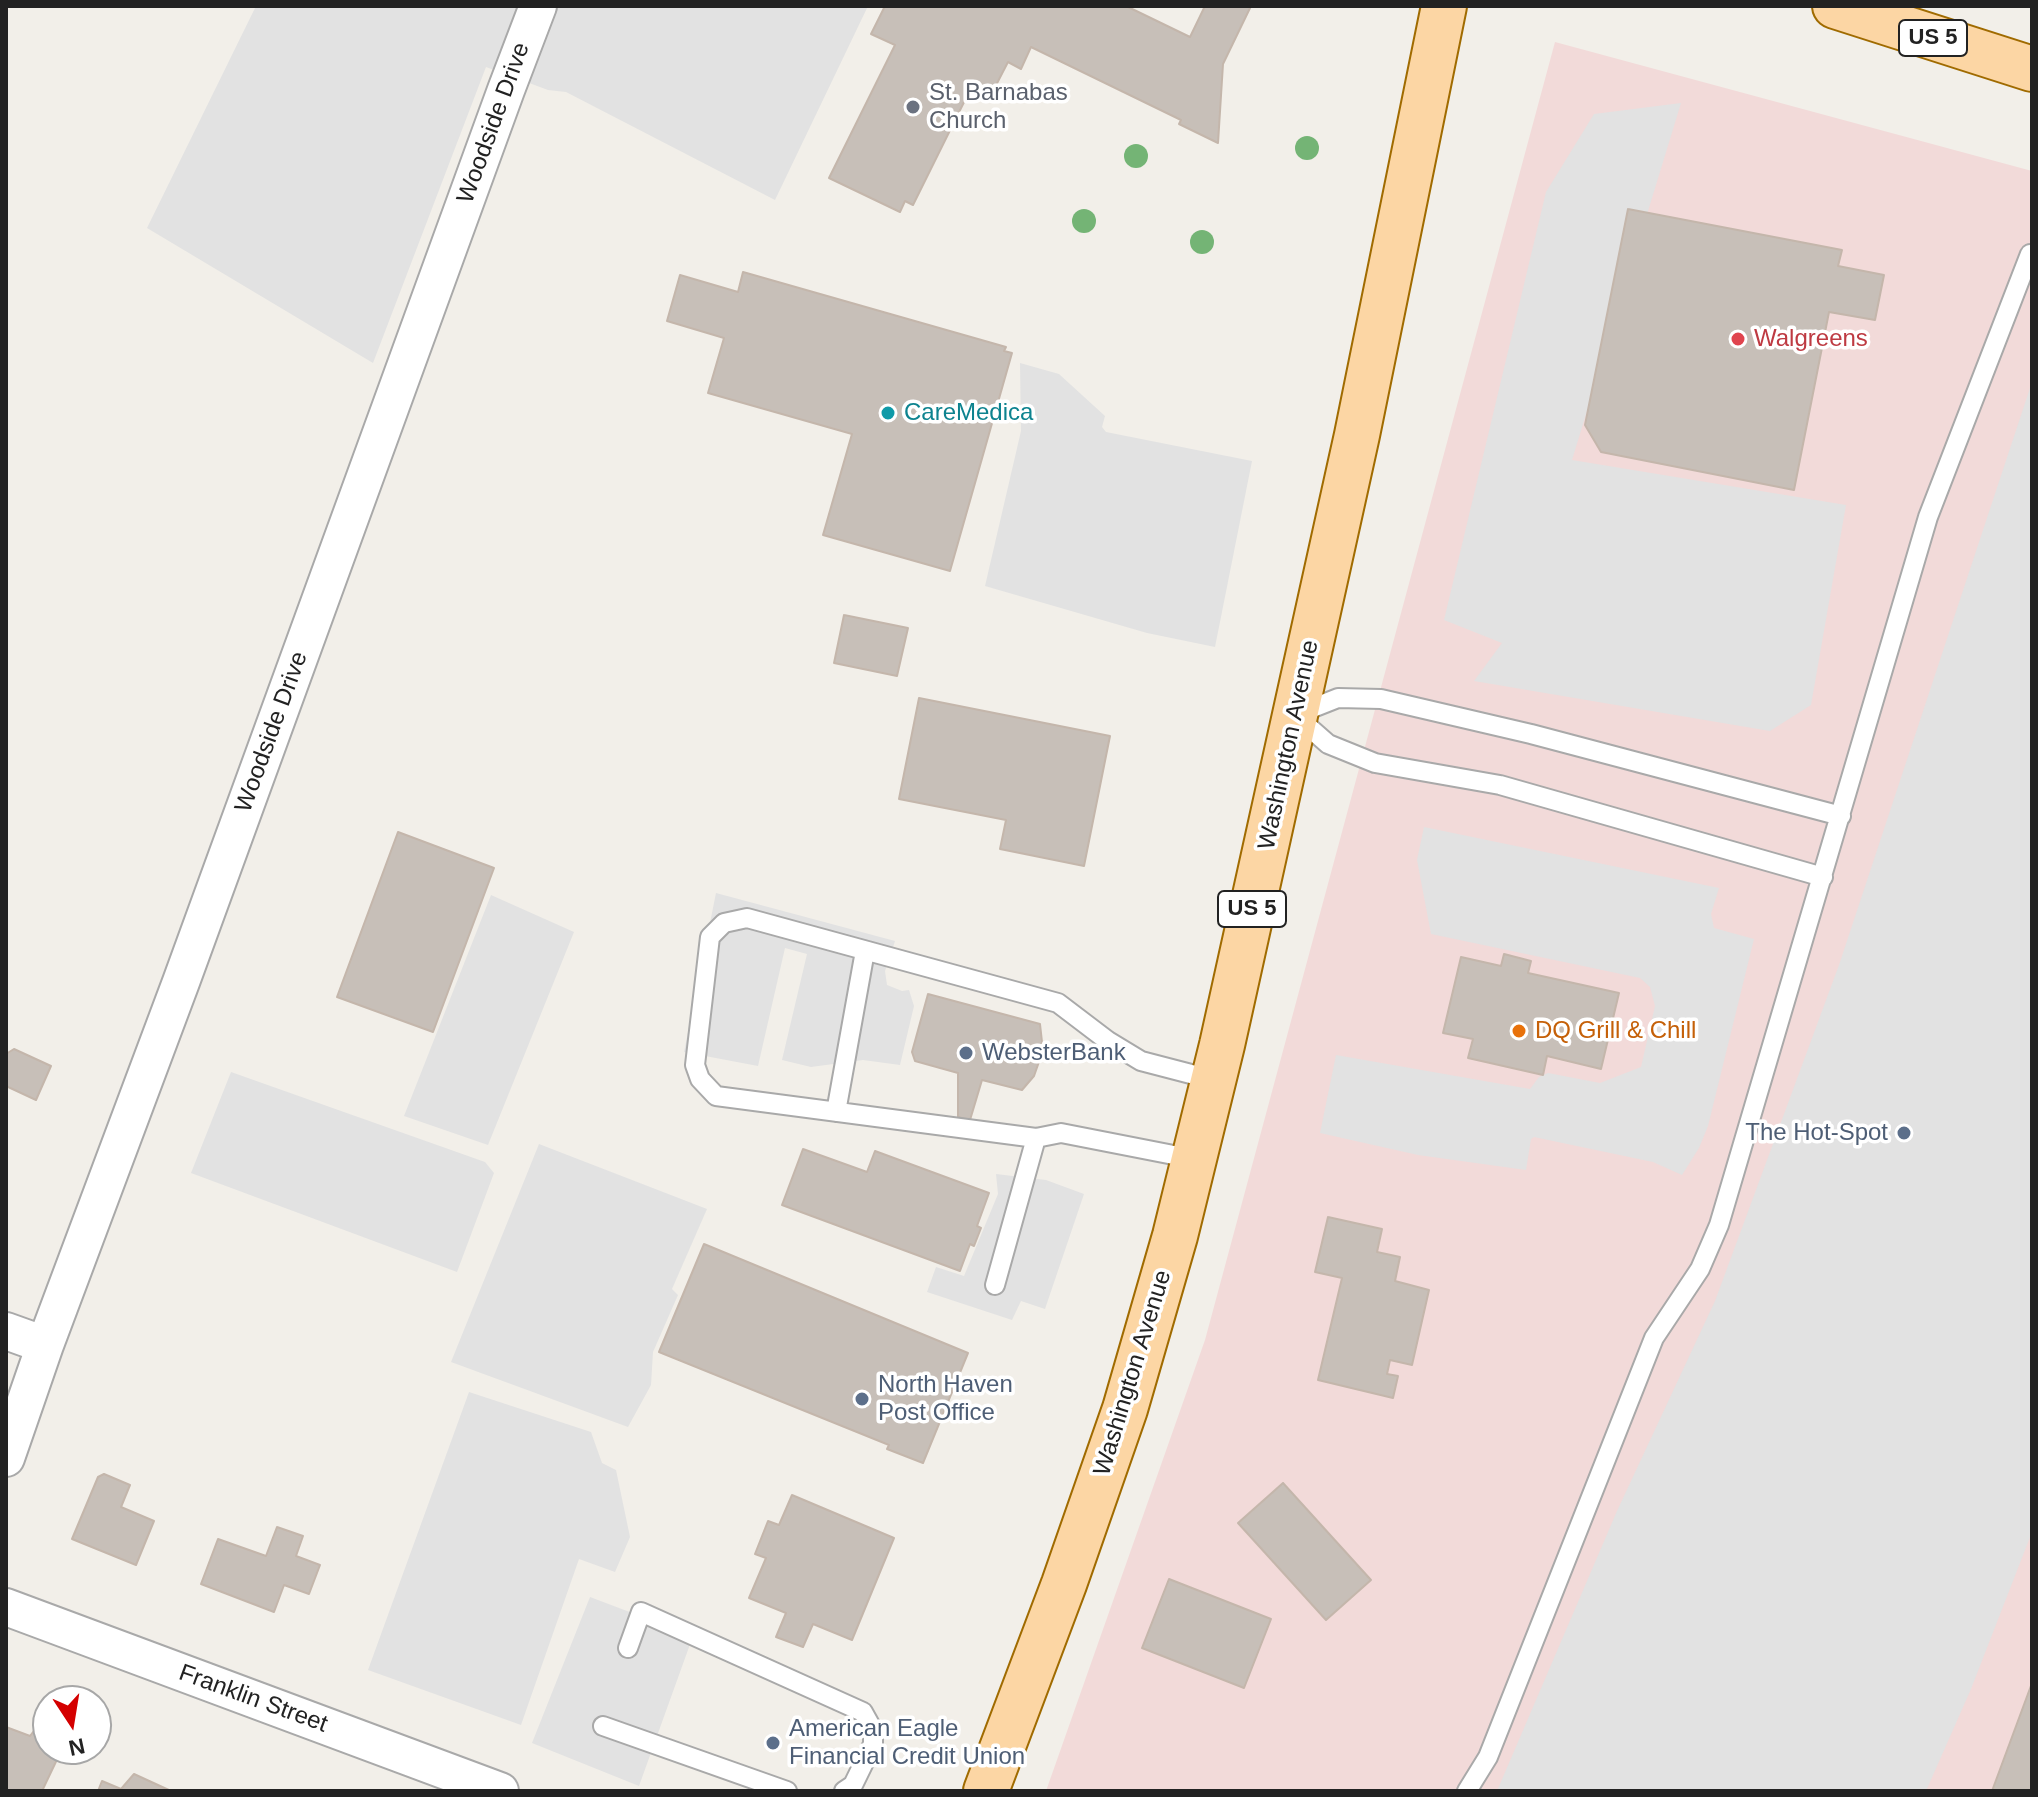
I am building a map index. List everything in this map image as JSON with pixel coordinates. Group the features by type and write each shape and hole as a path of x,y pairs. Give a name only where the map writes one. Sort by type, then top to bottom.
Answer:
{"main road":[{"name":"Washington Avenue","path":"986,1791 1054,1612 1125,1409 1175,1236 1214,1080 1373,364 1444,6"},
{"name":"US 5","path":"1835,6 2032,69"}],"street":[{"name":"Woodside Drive","path":"6,1458 538,6"},
{"path":"6,1331 45,1345"},
{"name":"Franklin Street","path":"6,1607 500,1791"}],"lane":[{"path":"1467,1791 1488,1757 1654,1338 1700,1269 1719,1225 1928,517 2030,254"},
{"path":"1823,877 1500,785 1375,763 1328,744 1295,715 1338,698 1381,699 1531,734 1841,816"},
{"path":"1194,1159 1061,1133 1036,1138 716,1096 700,1079 695,1065 710,937 724,923 747,918 1058,1003 1108,1041 1141,1061 1214,1080"},
{"path":"836,1112 865,951"},
{"path":"995,1285 1036,1138"},
{"path":"628,1648 641,1612 863,1712 873,1730 873,1744 853,1785 844,1791"},
{"path":"603,1726 787,1791"}],"shaded area":[{"path":"256,6 868,6 775,200 566,92 548,90 486,67 373,363 147,228"},
{"path":"1555,42 2032,171 2032,1791 1046,1791 1205,1340"},
{"path":"1681,103 1572,460 1846,505 1811,705 1770,731 1474,681 1502,643 1444,620 1546,192 1594,114"},
{"path":"1020,363 1059,374 1105,416 1102,427 1106,432 1252,461 1215,647 1147,633 985,586 1021,431"},
{"name":"The Hot-Spot","path":"2032,382 2032,1532 1971,1689 1926,1791 1497,1791 1617,1511 1715,1301 1839,965"},
{"path":"1424,827 1719,888 1711,914 1714,928 1754,939 1708,1126 1682,1175 1653,1162 1534,1137 1531,1139 1526,1170 1418,1155 1320,1133 1336,1055 1530,1089 1539,1077 1548,1073 1600,1083 1641,1067 1655,1006 1650,987 1640,978 1431,934 1417,860"},
{"path":"716,893 895,941 885,971 887,985 902,991 909,990 914,1006 900,1065 863,1060 811,1067 782,1060 807,954 785,948 758,1066 684,1052"},
{"path":"491,895 574,932 488,1145 404,1116"},
{"path":"231,1072 485,1162 494,1173 457,1272 191,1173"},
{"path":"539,1144 707,1209 672,1289 678,1295 653,1352 651,1385 628,1427 451,1362"},
{"path":"996,1174 1046,1180 1084,1194 1045,1309 1021,1301 1012,1320 927,1292 936,1267 964,1276 998,1194"},
{"path":"469,1392 591,1432 602,1463 616,1470 630,1537 615,1572 579,1559 521,1725 368,1670"},
{"path":"590,1597 693,1636 639,1786 532,1743"}],"building":[{"name":"St. Barnabas Church","path":"885,6 1126,6 1190,37 1205,6 1251,6 1223,64 1218,143 1179,124 1181,120 1031,47 1021,69 1008,62 992,93 973,84 913,205 905,201 900,212 829,178 895,45 871,34"},
{"path":"1628,209 1842,250 1838,266 1884,275 1875,320 1829,312 1794,490 1601,452 1585,425"},
{"name":"CareMedica","path":"743,272 1006,347 1004,351 1012,353 950,571 823,535 852,434 708,393 724,338 667,321 680,275 738,292"},
{"path":"844,615 908,628 897,676 834,663"},
{"path":"919,698 1110,736 1084,866 1000,849 1006,820 899,799"},
{"path":"398,832 494,868 433,1032 337,997"},
{"path":"1504,954 1531,961 1528,973 1619,993 1601,1069 1547,1056 1543,1075 1468,1058 1473,1039 1443,1033 1461,957 1501,966"},
{"path":"928,994 1040,1024 1040,1059 1034,1076 1022,1090 982,1080 970,1120 958,1117 958,1073 915,1061 912,1052"},
{"path":"14,1049 51,1066 36,1100 6,1086 6,1054"},
{"path":"803,1149 867,1172 875,1151 989,1193 977,1226 981,1228 974,1246 970,1244 960,1271 782,1205"},
{"path":"1328,1217 1382,1229 1377,1252 1400,1257 1395,1281 1429,1290 1412,1365 1390,1360 1387,1374 1398,1376 1393,1398 1318,1380 1342,1278 1315,1272"},
{"name":"North Haven Post Office","path":"704,1244 968,1353 923,1463 887,1449 889,1445 659,1352"},
{"path":"104,1474 130,1485 121,1507 154,1521 136,1565 72,1539 98,1477"},
{"path":"1283,1483 1371,1580 1326,1620 1238,1523"},
{"path":"792,1495 894,1538 852,1640 813,1624 803,1647 776,1637 786,1613 749,1598 766,1558 755,1554 768,1521 779,1525"},
{"path":"277,1527 303,1536 296,1556 320,1565 309,1594 284,1585 274,1612 201,1584 218,1539 266,1556"},
{"path":"1169,1579 1271,1619 1244,1688 1142,1648"},
{"path":"2032,1683 2032,1791 1992,1791"},
{"path":"6,1727 30,1736 32,1733 32,1765 54,1765 42,1791 6,1791"},
{"path":"134,1774 171,1791 98,1791 102,1781 121,1789"}],"place":[{"name":"St. Barnabas Church","path":"913,107"},
{"name":"Walgreens","path":"1738,339"},
{"name":"CareMedica","path":"888,413"},
{"name":"DQ Grill & Chill","path":"1519,1031"},
{"name":"WebsterBank","path":"966,1053"},
{"name":"The Hot-Spot","path":"1904,1133"},
{"name":"North Haven Post Office","path":"862,1399"},
{"name":"American Eagle Financial Credit Union","path":"773,1743"}]}
